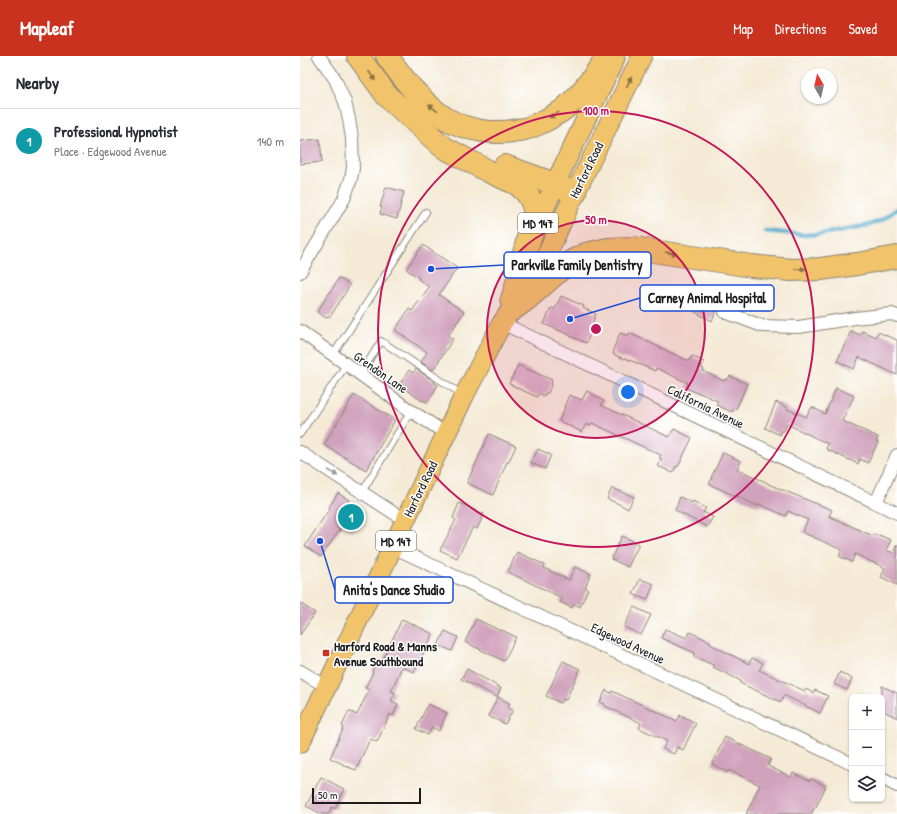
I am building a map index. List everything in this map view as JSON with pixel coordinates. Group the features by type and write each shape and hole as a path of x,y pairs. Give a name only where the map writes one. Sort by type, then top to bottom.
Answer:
{"highway":[{"path":"358,56 386,96 443,147 488,171 517,184 526,192 535,211 522,261"},
{"path":"387,56 403,78 431,108 446,118 465,127 478,131 497,132 520,130 539,124 563,110 583,91 601,67 607,56"},
{"path":"431,137 575,193"},
{"path":"507,316 568,263 586,254 608,249 633,248 752,266 791,270 820,269 897,257"}],"main road":[{"name":"Harford Road","path":"507,316 522,261 555,184 616,56"},
{"name":"Harford Road","path":"300,744 464,396 507,316 544,261 575,193 642,56"}],"street":[{"path":"300,272 344,199 352,179 352,139 345,102 335,79 319,56"},
{"path":"725,312 762,326 799,327 855,318 895,315"},
{"name":"California Avenue","path":"507,316 897,513"},
{"name":"Grendon Lane","path":"300,331 411,411 447,434"},
{"path":"300,452 406,520"},
{"path":"876,503 897,455"},
{"name":"Edgewood Avenue","path":"393,547 849,763"},
{"path":"300,671 327,687"},
{"path":"885,780 897,786"}],"lane":[{"path":"333,355 426,212"},
{"path":"360,375 381,341 464,396"},
{"path":"300,434 346,365"},
{"path":"362,492 411,411"}],"building":[{"path":"320,139 322,162 300,164 300,141"},
{"path":"386,187 404,192 397,219 380,214 382,207 380,207"},
{"path":"423,245 457,268 439,295 464,312 448,336 453,339 433,370 421,362 427,352 395,330 409,309 412,311 429,287 406,269"},
{"path":"339,278 350,285 330,317 328,316 326,318 317,312"},
{"path":"703,294 719,301 712,321 693,311 699,298"},
{"path":"561,296 584,306 583,308 596,314 591,327 593,328 586,343 544,324 551,308 555,309"},
{"path":"851,331 860,335 862,331 876,337 878,332 897,340 897,375 859,357 854,369 837,361"},
{"path":"620,333 628,336 629,333 689,361 692,356 704,362 701,368 704,369 703,371 724,381 730,376 747,384 736,409 734,408 732,412 716,405 718,401 686,388 688,383 656,368 655,371 613,354 613,350"},
{"path":"518,365 552,380 548,393 545,393 544,396 539,393 537,397 509,384"},
{"path":"416,369 438,385 427,402 422,401 399,385 409,370 413,373"},
{"path":"836,388 854,396 842,421 878,437 876,441 878,442 868,463 860,459 858,464 826,449 828,444 787,424 784,431 782,431 780,435 765,428 776,402 787,407 787,409 806,417 812,407 825,414"},
{"path":"587,391 604,401 601,405 669,437 674,429 692,438 678,467 676,466 673,473 658,466 662,459 659,458 661,455 592,423 590,426 586,424 582,432 559,421 569,395 582,400"},
{"path":"354,395 395,420 366,470 324,445"},
{"path":"489,434 516,446 508,463 507,462 493,495 467,483"},
{"path":"538,449 551,455 545,469 531,463"},
{"path":"723,453 741,461 737,469 768,484 832,510 829,516 873,536 874,534 879,535 891,540 886,550 893,553 897,544 897,585 881,577 885,568 855,554 852,562 839,556 842,550 802,532 808,520 788,511 786,516 759,504 758,506 709,484"},
{"path":"612,488 634,497 628,509 607,499"},
{"path":"338,493 365,513 352,531 343,525 321,557 305,546"},
{"path":"680,497 692,503 693,501 706,508 703,512 713,517 707,527 675,510"},
{"path":"459,503 484,514 477,529 473,527 457,558 440,550 456,520 453,518"},
{"path":"622,536 639,544 628,567 611,559"},
{"path":"517,552 545,565 544,568 569,580 575,567 591,574 585,587 588,589 580,607 574,604 572,608 560,602 562,598 508,572"},
{"path":"640,579 654,584 647,600 633,594"},
{"path":"300,603 315,613 300,635"},
{"path":"634,607 651,615 641,635 624,627"},
{"path":"402,619 433,634 414,672 402,667 391,691 395,692 391,701 398,704 393,716 390,714 377,742 370,739 356,770 330,758 344,727 342,726 349,711 357,715 369,690 365,688 373,672 372,671 377,661 381,663"},
{"path":"476,619 516,637 504,661 465,642"},
{"path":"665,629 687,638 690,632 711,642 710,644 749,664 752,658 763,663 759,670 805,691 806,689 813,693 815,690 828,696 820,713 784,695 781,702 740,683 741,681 713,667 713,665 693,656 695,653 661,638"},
{"path":"445,631 458,637 452,651 438,645"},
{"path":"563,661 580,669 566,700 563,699 561,703 546,696"},
{"path":"467,669 501,688 497,697 461,679"},
{"path":"840,672 852,679 847,690 834,684"},
{"path":"882,686 897,693 897,718 885,712 885,694 882,694"},
{"path":"606,690 611,693 612,691 677,721 680,715 696,723 683,750 677,747 674,754 663,749 667,741 639,728 641,723 605,706 605,704 600,702"},
{"path":"498,697 510,704 508,708 513,710 505,724 488,716"},
{"path":"428,704 447,713 439,731 432,727 428,735 416,729"},
{"path":"725,737 771,759 768,766 791,777 793,773 810,781 811,779 826,786 811,814 746,814 760,785 729,770 728,772 712,764"},
{"path":"321,777 344,789 335,809 332,807 329,814 322,814 306,806"}],"waterway":[{"path":"765,231 805,235 821,234 869,225 880,221 897,209"}],"place":[{"name":"Parkville Family Dentistry","path":"431,269"},
{"name":"Carney Animal Hospital","path":"570,319"},
{"name":"Professional Hypnotist","path":"351,517"},
{"name":"Anita's Dance Studio","path":"320,541"},
{"name":"Harford Road & Manns Avenue Southbound","path":"326,653"}]}
